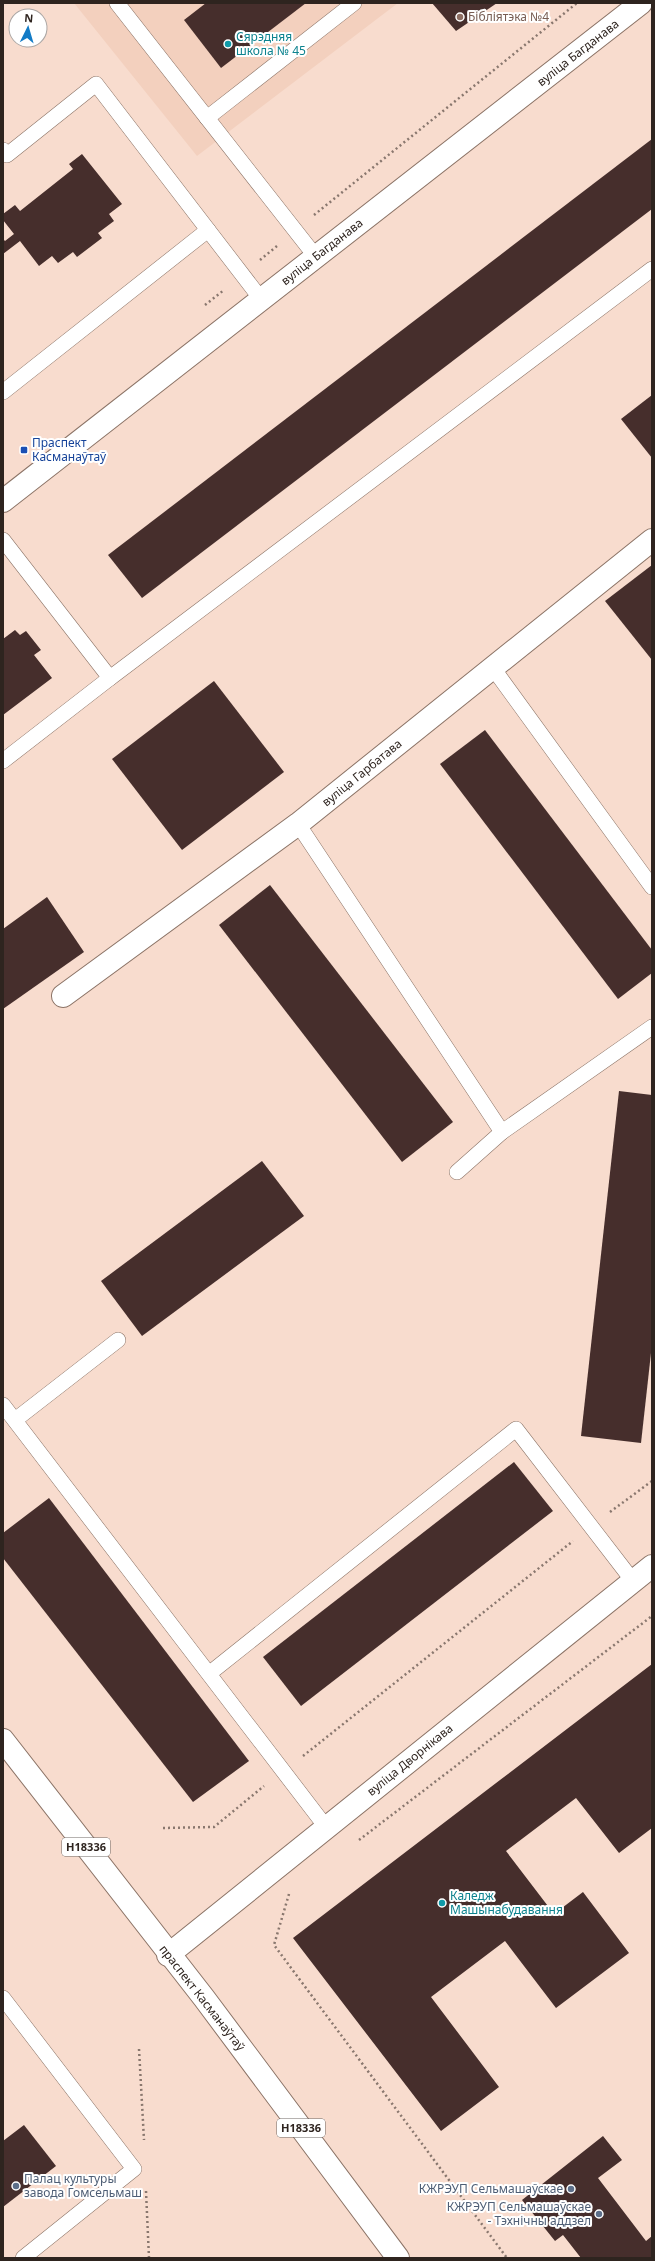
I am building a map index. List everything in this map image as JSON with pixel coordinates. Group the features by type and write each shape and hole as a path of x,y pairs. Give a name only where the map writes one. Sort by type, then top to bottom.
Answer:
{"street":[{"name":"вуліца Багданава","path":"3,501 641,3"},
{"name":"вуліца Гарбатава","path":"64,996 298,824 652,540"},
{"name":"вуліца Дворнікава","path":"168,1955 652,1566"},
{"name":"праспект Касманаўтаў","path":"7,1752 168,1955 398,2258"}],"lane":[{"path":"117,3 316,257"},
{"path":"207,118 354,3"},
{"path":"3,150 7,155 96,84 261,299"},
{"path":"3,392 208,230"},
{"path":"3,761 110,678 652,269"},
{"path":"3,540 110,678"},
{"path":"493,668 652,887"},
{"path":"298,824 502,1132"},
{"path":"457,1172 502,1132 652,1027"},
{"path":"14,1420 118,1340"},
{"path":"3,1405 210,1673 326,1827"},
{"path":"210,1673 516,1429 633,1581"},
{"path":"3,1998 134,2170 23,2258"}],"path":[{"path":"200,309 577,3"},
{"path":"163,1828 214,1827 591,1527 652,1481"},
{"path":"358,1841 652,1616"},
{"path":"295,1889 289,1894 274,1944 507,2258"}],"shaded area":[{"path":"74,3 398,3 197,156"}],"building":[{"name":"Сярэдняя школа № 45","path":"206,3 306,3 221,68 184,20"},
{"name":"Бібліятэка №4","path":"432,3 497,3 456,31"},
{"path":"652,139 652,209 142,598 108,555"},
{"path":"82,154 122,204 109,214 114,221 98,233 102,238 77,257 73,252 58,263 52,256 39,266 20,241 3,254 3,239 5,241 14,234 3,220 3,214 15,205 20,211 73,169 69,164"},
{"path":"652,395 652,458 621,419"},
{"path":"652,565 652,660 605,601"},
{"path":"15,630 20,635 26,631 41,650 34,655 52,678 3,715 3,639"},
{"path":"214,681 284,772 182,850 112,759"},
{"path":"485,730 652,950 652,973 618,999 440,764"},
{"path":"270,885 453,1122 402,1162 219,925"},
{"path":"47,897 84,952 3,1009 3,929"},
{"path":"619,1091 652,1095 652,1344 641,1443 581,1436"},
{"path":"262,1161 304,1216 142,1336 101,1281"},
{"path":"514,1462 553,1511 301,1706 263,1657"},
{"path":"49,1498 249,1761 193,1802 3,1558 3,1533"},
{"name":"Каледж Машынабудавання","path":"652,1664 652,1828 619,1853 576,1798 506,1851 554,1914 583,1892 629,1953 556,2008 505,1941 431,1997 499,2087 441,2131 293,1938"},
{"name":"Палац культуры завода Гомсельмаш","path":"24,2125 56,2166 3,2207 3,2141"},
{"name":"КЖРЭУП Сельмашаўскае","path":"603,2136 622,2160 598,2178 646,2241 652,2236 652,2258 581,2258 563,2235 555,2241 522,2200"}],"place":[{"name":"Бібліятэка №4","path":"460,17"},
{"name":"Сярэдняя школа № 45","path":"228,44"},
{"name":"Праспект Касманаўтаў","path":"24,450"},
{"name":"Каледж Машынабудавання","path":"442,1903"},
{"name":"Палац культуры завода Гомсельмаш","path":"16,2186"},
{"name":"КЖРЭУП Сельмашаўскае","path":"571,2189"},
{"name":"КЖРЭУП Сельмашаўскае - Тэхнічны аддзел","path":"599,2214"}]}
